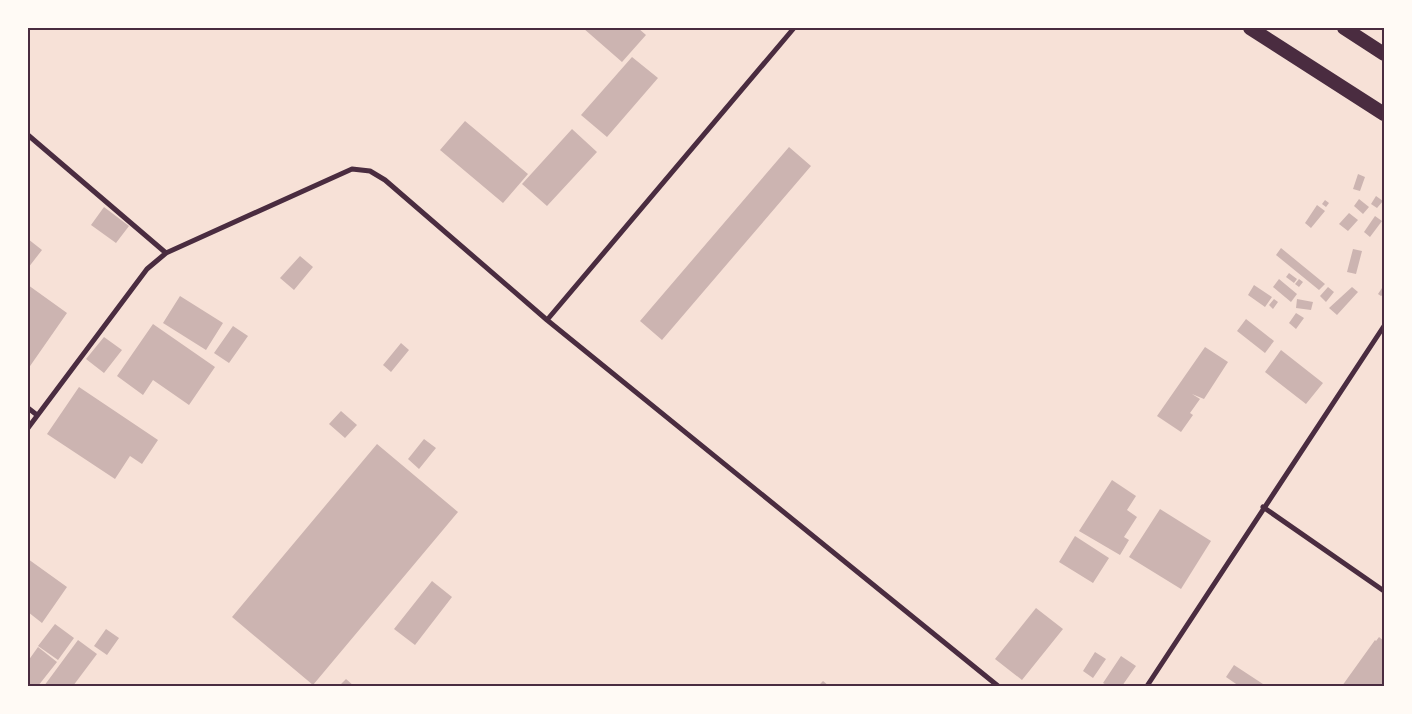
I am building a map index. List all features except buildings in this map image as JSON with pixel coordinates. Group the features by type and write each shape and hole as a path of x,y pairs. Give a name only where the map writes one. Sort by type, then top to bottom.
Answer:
{"highway":[{"path":"1250,28 1384,114"},
{"path":"1344,28 1384,54"}],"street":[{"path":"547,320 794,28"},
{"path":"28,135 166,253"},
{"path":"28,428 147,269 166,253 352,169 370,171 386,180 547,320 998,686"},
{"path":"1147,686 1263,507 1384,326"},
{"path":"28,408 37,414"},
{"path":"1263,507 1384,591"}]}
